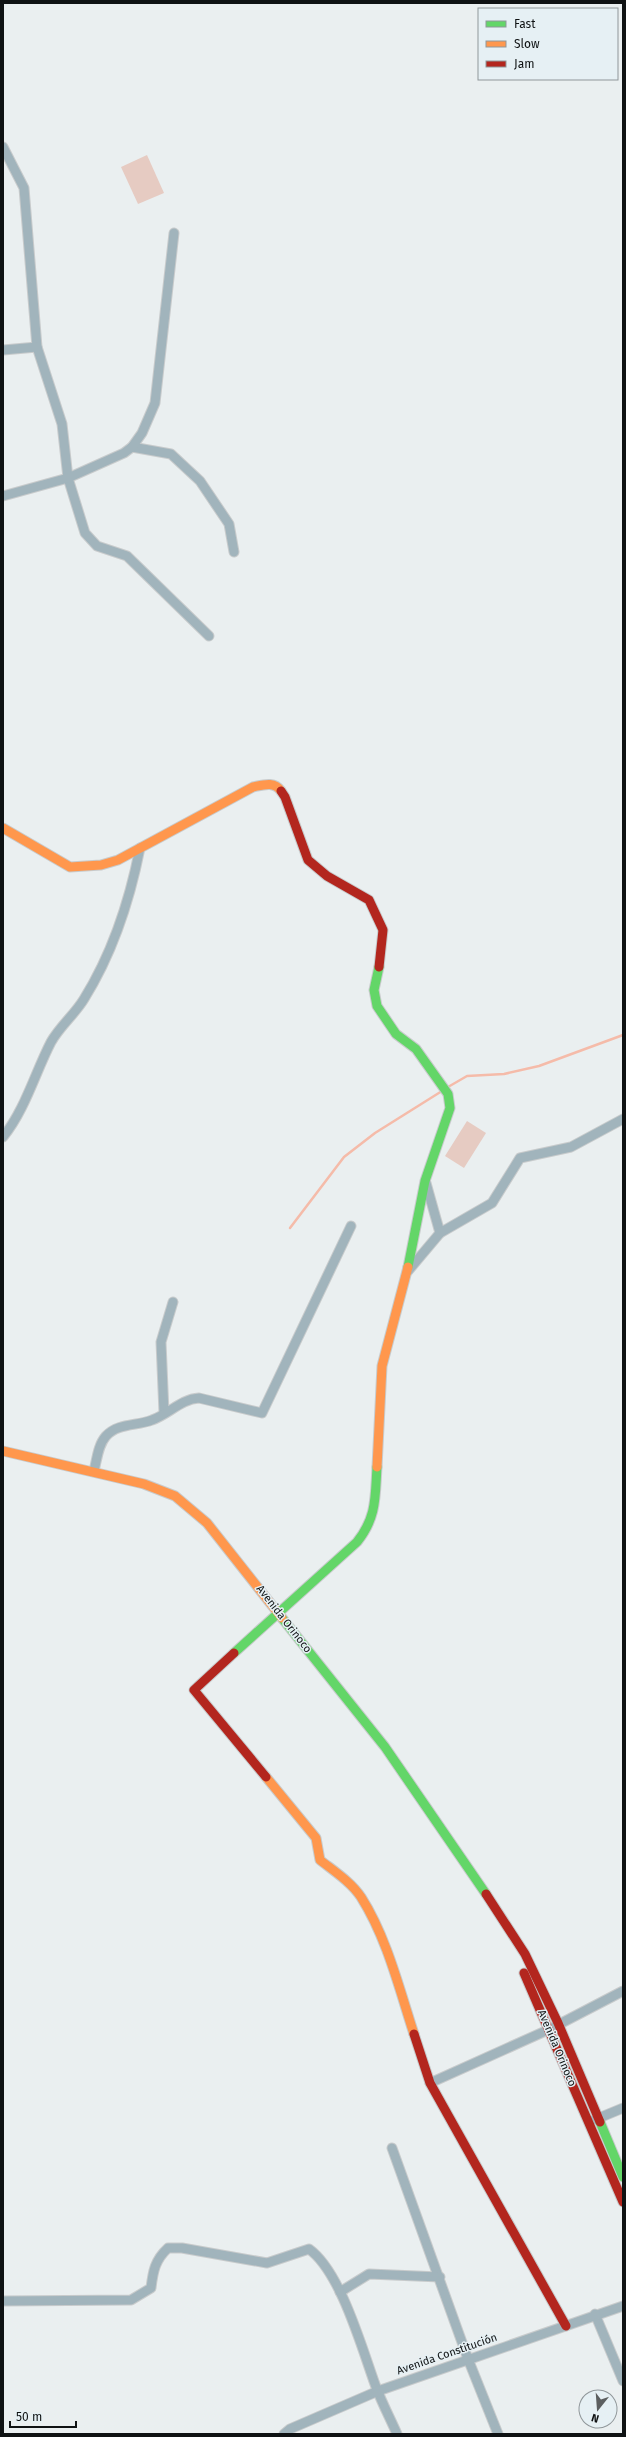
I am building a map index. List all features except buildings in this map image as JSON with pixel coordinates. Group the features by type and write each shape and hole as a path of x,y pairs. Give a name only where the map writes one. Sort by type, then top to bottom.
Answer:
{"street":[{"path":"3,147 24,188 37,347 62,424 68,478 86,533 97,546 128,556 209,636"},
{"path":"3,496 68,478 132,447 142,433 155,403 174,234"},
{"path":"3,350 37,347"},
{"path":"132,447 171,454 200,481 229,524 234,552"},
{"path":"3,828 70,867 101,865 118,860 253,787 269,784 278,787 284,797 308,860 327,876 369,900 383,930 382,955 374,990 377,1006 387,1023 396,1034 416,1050 448,1094 450,1108 435,1147 425,1181 407,1272 382,1366 375,1507 368,1528 357,1542 194,1690 316,1838 320,1860 343,1878 360,1896 381,1934 430,2083 566,2326"},
{"path":"3,1137 27,1096 40,1064 56,1033 84,1000 103,964 134,879 140,848"},
{"path":"407,1272 440,1233 492,1203 520,1158 571,1147 623,1119"},
{"path":"425,1181 440,1233"},
{"path":"94,1471 98,1450 106,1437 115,1428 153,1420 191,1398 199,1398 262,1413 352,1226"},
{"path":"164,1414 161,1342 173,1302"},
{"name":"Avenida Orinoco","path":"3,1451 94,1471 150,1487 175,1496 190,1507 207,1523 385,1747 437,1820 525,1954 558,2023 623,2202"},
{"name":"Avenida Orinoco","path":"487,1896 593,2121 623,2177"},
{"path":"430,2083 550,2029 558,2023 623,1991"},
{"path":"593,2121 623,2108"},
{"path":"392,2148 440,2277 468,2359 498,2434"},
{"path":"3,2301 131,2300 143,2295 151,2288 153,2272 158,2256 168,2248 182,2248 267,2263 309,2249 319,2257 340,2292 378,2391 397,2434"},
{"path":"340,2292 368,2274 440,2277"},
{"name":"Avenida Constitución","path":"284,2434 290,2429 378,2391 566,2326 595,2314 623,2306"},
{"path":"595,2314 623,2381"}],"shaded area":[{"path":"147,155 164,193 138,204 121,167"},
{"path":"467,1121 486,1133 464,1168 445,1156"}],"waterway":[{"path":"448,1087 467,1076 504,1074 539,1066 623,1035"},
{"path":"290,1228 344,1157 375,1133 442,1091"}],"traffic: fast":[{"path":"379,967 374,990 377,1006 396,1034 416,1049 448,1094 450,1108 425,1181 408,1267"},
{"path":"234,1653 357,1542 364,1533 372,1515 374,1506 377,1467"},
{"path":"282,1618 385,1747 486,1894"},
{"path":"600,2122 623,2177"}],"traffic: slow":[{"path":"3,828 70,867 101,865 118,860 253,787 272,785 281,791"},
{"path":"377,1467 382,1366 408,1267"},
{"path":"3,1451 144,1484 175,1496 207,1523 282,1618"},
{"path":"266,1777 316,1838 320,1860 352,1886 361,1897 378,1929 392,1964 414,2034"}],"traffic: jam":[{"path":"281,791 285,797 308,860 327,876 369,900 383,930 379,967"},
{"path":"234,1653 194,1690 266,1777"},
{"path":"486,1894 525,1954 558,2023 600,2122"},
{"path":"524,1973 623,2202"},
{"path":"414,2034 430,2083 566,2326"}]}
